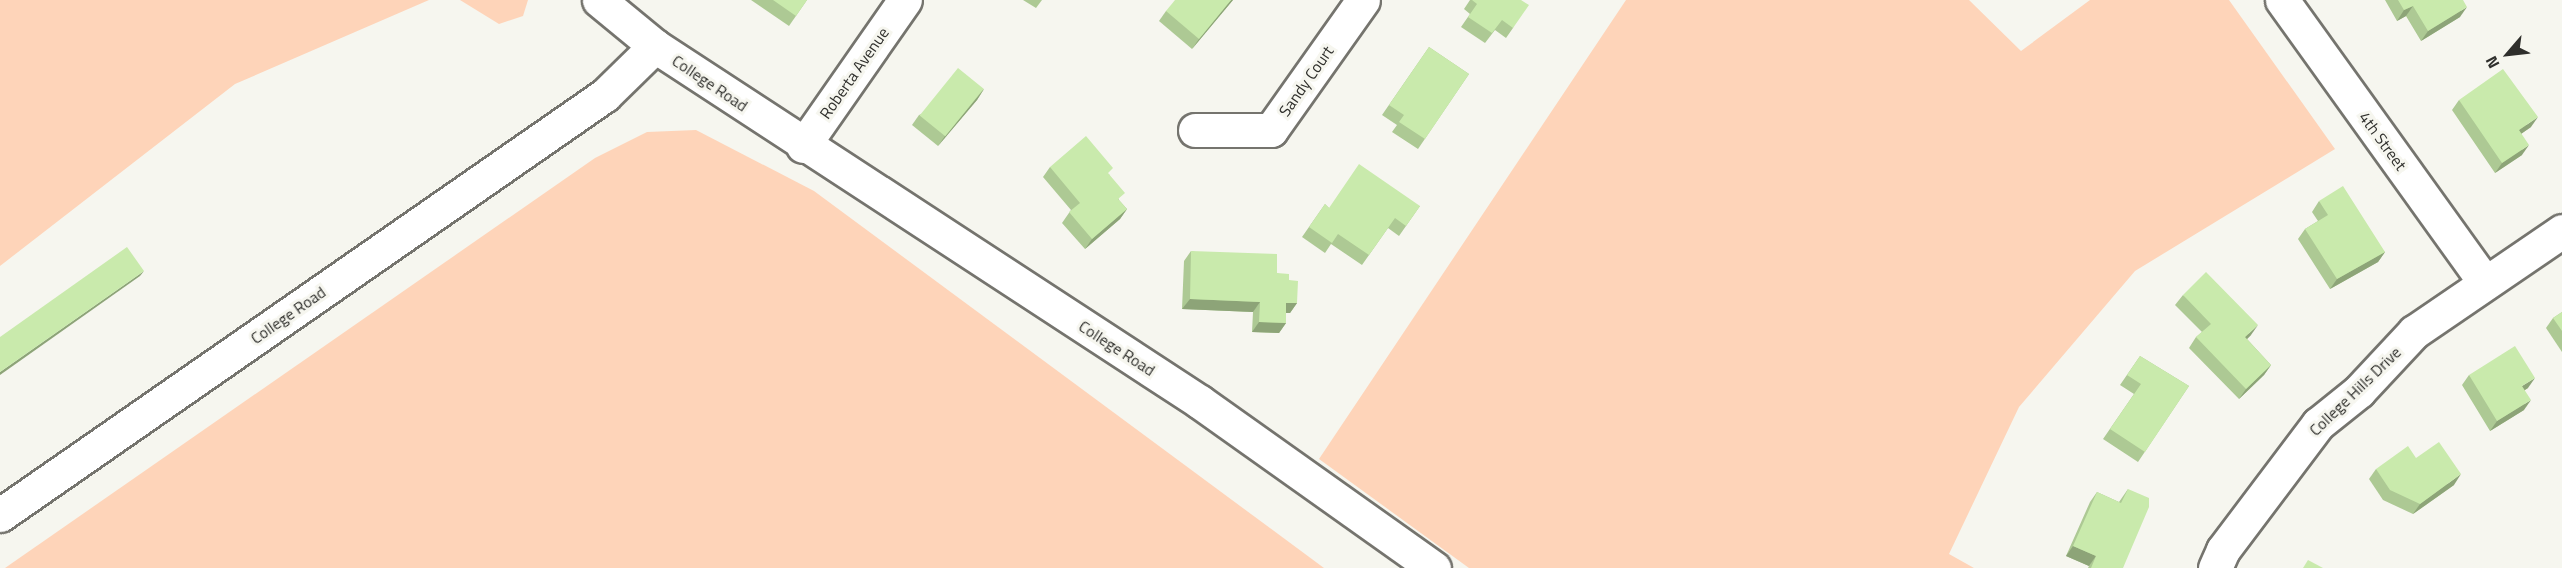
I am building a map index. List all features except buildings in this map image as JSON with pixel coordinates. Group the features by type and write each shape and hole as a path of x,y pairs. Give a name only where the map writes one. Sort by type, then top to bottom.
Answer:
{"street":[{"path":"599,0 655,46"},
{"name":"Roberta Avenue","path":"803,146 905,0"},
{"name":"Sandy Court","path":"1195,130 1271,130 1363,0"},
{"name":"4th Street","path":"2282,0 2485,283"},
{"name":"College Road","path":"0,515 605,95 655,46 803,146 1200,402 1434,568"},
{"name":"College Hills Drive","path":"2215,568 2223,550 2318,424 2359,391 2414,332 2562,231"}],"shaded area":[{"path":"0,0 429,0 235,84 0,266"},
{"path":"460,0 528,0 523,16 499,24"},
{"path":"1626,0 1969,0 2021,51 2090,0 2229,0 2335,149 2135,271 2019,407 1949,554 1974,568 1469,568 1319,459"},
{"path":"696,130 814,191 1324,568 5,568 595,158 647,132"}]}
